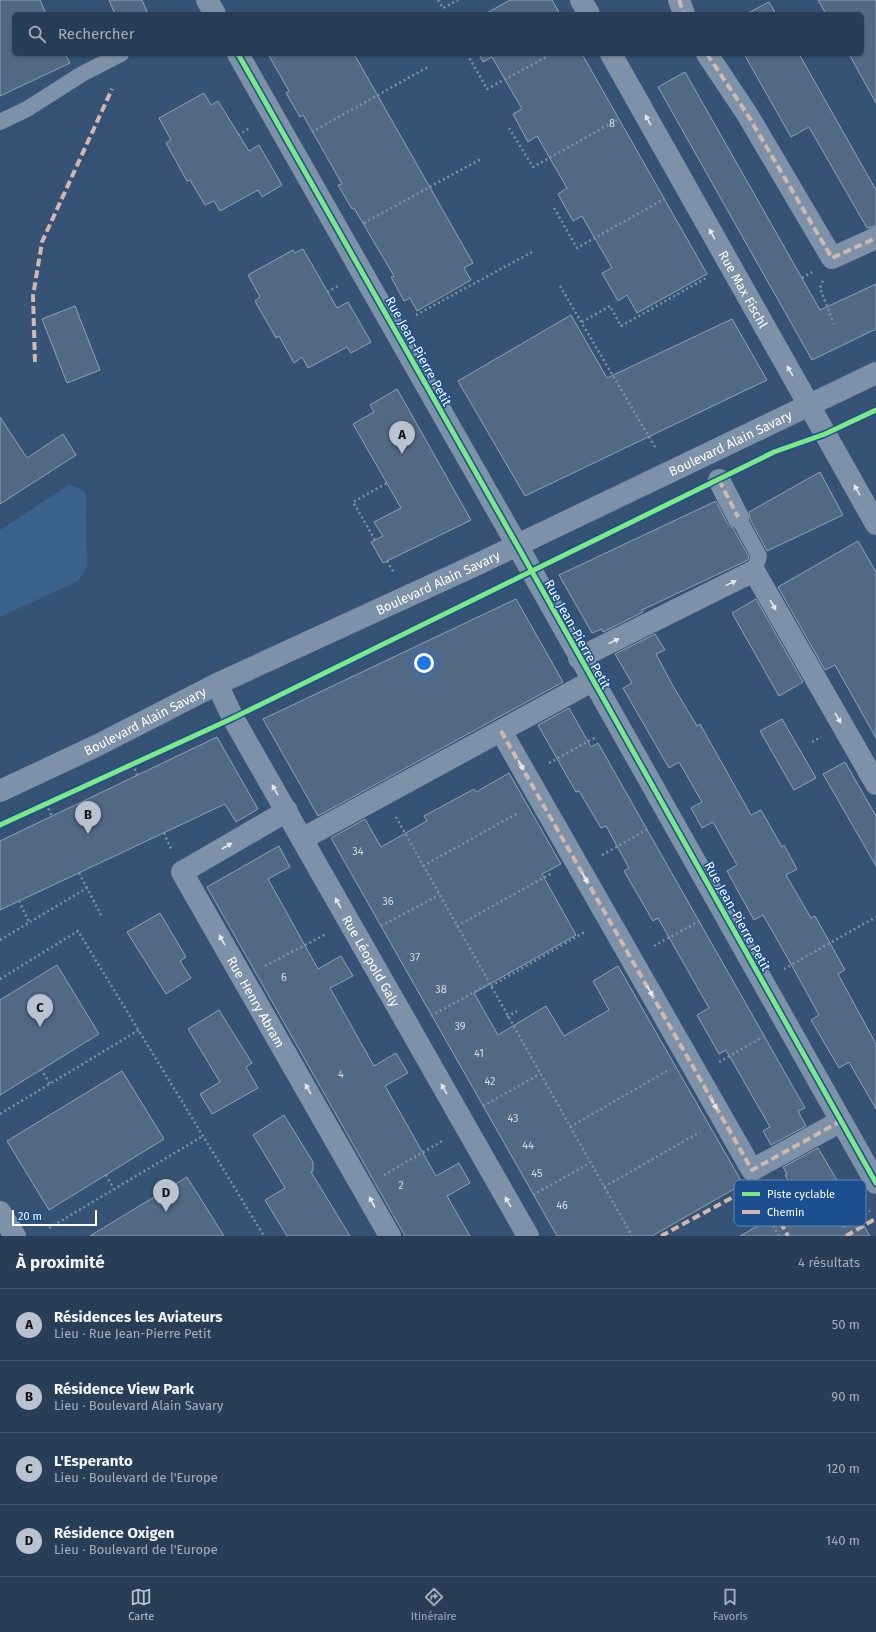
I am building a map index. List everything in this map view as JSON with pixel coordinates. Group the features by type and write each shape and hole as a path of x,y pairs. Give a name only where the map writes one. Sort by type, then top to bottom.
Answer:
{"street":[{"path":"581,0 588,12"},
{"path":"679,0 683,12"},
{"name":"Rue Jean-Pierre Petit","path":"239,56 517,545 579,658 876,1183"},
{"name":"Rue Max Fischl","path":"612,56 876,524"},
{"path":"708,56 747,114 832,258 876,238"},
{"name":"Boulevard Alain Savary","path":"0,791 98,745 217,684 517,545 876,373"},
{"path":"719,480 738,517"},
{"path":"579,658 754,571 876,784"},
{"path":"302,839 382,794 592,681"},
{"name":"Rue Léopold Galy","path":"217,684 233,718 528,1236"},
{"path":"501,731 752,1170 841,1121"},
{"name":"Rue Henry Abram","path":"286,811 182,872 244,977 390,1236"},
{"path":"0,1212 15,1236"}],"lane":[{"path":"0,122 26,109 82,74 117,56"},
{"path":"738,517 759,556 754,571"}],"path":[{"path":"438,0 442,8 458,0"},
{"path":"468,56 487,89 548,56"},
{"path":"309,133 428,67"},
{"path":"509,128 532,167 612,123"},
{"path":"238,135 254,126"},
{"path":"361,225 481,159"},
{"path":"554,208 577,248 658,202"},
{"path":"413,317 534,251"},
{"path":"832,258 820,288 834,324"},
{"path":"582,322 610,306 621,326 702,280"},
{"path":"326,292 344,283"},
{"path":"560,286 655,447"},
{"path":"375,540 353,502 387,483"},
{"path":"387,561 394,573"},
{"path":"542,767 595,738"},
{"path":"132,764 137,775"},
{"path":"46,804 52,816"},
{"path":"423,866 523,810"},
{"path":"393,811 456,926 632,1236"},
{"path":"595,859 642,832"},
{"path":"456,926 557,870"},
{"path":"79,873 102,917"},
{"path":"0,940 87,888"},
{"path":"388,923 439,895"},
{"path":"19,901 29,922"},
{"path":"762,981 876,917"},
{"path":"438,1012 490,985 608,919"},
{"path":"653,946 692,925"},
{"path":"0,979 78,931 264,1236"},
{"path":"244,977 332,931"},
{"path":"507,1016 517,1011"},
{"path":"0,1114 139,1030"},
{"path":"719,1063 758,1040"},
{"path":"41,1069 50,1084"},
{"path":"570,1127 670,1069"},
{"path":"487,1104 540,1074"},
{"path":"604,1188 723,1119"},
{"path":"49,1228 203,1136"},
{"path":"363,1186 449,1137"},
{"path":"538,1192 590,1163"},
{"path":"106,1175 114,1189"},
{"path":"866,1213 870,1211"},
{"path":"773,1226 779,1236"}],"water":[{"path":"69,485 77,487 86,493 87,567 78,581 0,617 0,530"}],"building":[{"path":"0,0 40,0 45,12 12,12 12,56 66,56 70,63 0,96"},
{"path":"109,0 142,0 147,12 114,12"},
{"path":"510,0 552,0 559,12 489,12"},
{"path":"818,0 876,0 876,103 850,56 864,56 864,12 825,12"},
{"path":"769,2 775,12 750,12"},
{"path":"269,56 355,56 473,263 464,268 471,280 417,311 410,298 404,301 391,277 394,276 354,208 352,209 338,185 342,184 303,115 300,117 286,93 289,91"},
{"path":"480,56 583,56 707,274 637,313 627,295 618,301 602,273 612,268 582,216 573,221 558,194 567,188 537,136 528,142 513,114 522,109 492,57 483,62"},
{"path":"745,56 800,56 876,190 876,226 867,228 809,127 791,137"},
{"path":"685,72 820,310 876,284 876,329 812,360 658,87"},
{"path":"204,93 211,105 218,101 249,151 259,145 282,185 262,197 258,190 220,211 214,201 205,205 190,180 187,181 166,143 171,140 159,118"},
{"path":"303,249 337,308 348,302 371,342 351,353 347,347 308,368 302,357 294,363 279,336 276,338 255,301 260,297 248,275 293,250 295,253"},
{"path":"75,306 100,370 67,383 42,319"},
{"path":"571,315 607,378 732,319 767,380 525,496 458,381"},
{"path":"397,389 471,520 383,563 371,542 383,536 374,522 401,508 353,424 374,412 370,405"},
{"path":"0,417 27,458 63,434 76,455 0,504"},
{"path":"820,472 843,515 767,551 750,519 749,512"},
{"path":"716,501 727,523 733,528 749,557 748,560 642,610 643,612 603,632 602,629 592,633 559,575"},
{"path":"858,541 876,572 876,738 835,665 825,670 778,587"},
{"path":"516,599 563,682 318,816 263,719"},
{"path":"756,599 803,682 779,696 732,613"},
{"path":"655,634 665,650 656,654 673,686 697,726 700,724 751,815 761,810 782,847 784,845 797,869 786,875 811,918 815,916 845,970 838,974 876,1044 876,1109 849,1062 839,1068 811,1020 819,1015 786,955 763,915 754,920 727,871 737,865 713,822 702,828 691,808 702,802 679,762 669,768 623,688 632,683 615,654"},
{"path":"569,708 591,747 598,743 805,1108 798,1111 806,1126 771,1145 763,1131 770,1127 726,1050 719,1054 697,1015 709,1008 658,918 653,921 624,871 629,868 606,826 601,828 579,791 576,792 538,725"},
{"path":"782,719 816,778 794,790 760,731"},
{"path":"217,737 258,809 236,822 225,804 0,910 0,841"},
{"path":"845,762 876,816 876,866 823,774"},
{"path":"509,773 561,864 542,874 576,935 474,993 498,1035 546,1006 564,1036 609,1010 593,981 618,966 741,1180 734,1180 734,1189 652,1236 557,1236 331,838 365,819 381,847 427,821 424,816 474,789 476,792"},
{"path":"279,846 290,867 268,879 318,969 341,956 353,976 330,988 374,1066 396,1053 408,1073 385,1086 436,1176 459,1163 470,1183 447,1196 470,1236 405,1236 207,887"},
{"path":"160,913 186,957 180,961 191,978 166,994 127,932"},
{"path":"57,965 99,1034 0,1095 0,1000"},
{"path":"219,1010 252,1063 246,1067 258,1088 212,1114 200,1094 220,1082 188,1029"},
{"path":"122,1071 164,1139 49,1210 7,1141"},
{"path":"284,1115 313,1162 313,1171 311,1172 350,1236 287,1236 265,1200 285,1188 253,1135"},
{"path":"818,1148 837,1180 788,1180 785,1175 787,1174 783,1167"},
{"path":"187,1177 224,1236 90,1236 136,1208"},
{"path":"758,1226 864,1226 870,1236 740,1236"}],"marked path":[{"path":"679,0 683,12"},
{"path":"708,56 747,114 832,258 876,238"},
{"path":"35,362 33,296 42,242 112,89"},
{"path":"719,480 738,517"},
{"path":"501,731 752,1170 841,1121"},
{"path":"661,1236 734,1197"},
{"path":"866,1224 875,1219"},
{"path":"783,1226 788,1236"},
{"path":"846,1236 863,1226"}],"cycle path":[{"path":"239,56 517,545 876,1183"},
{"path":"0,825 233,718 774,452 825,434 876,410"}],"place":[{"name":"Résidences les Aviateurs","path":"402,454"},
{"name":"Résidence View Park","path":"88,834"},
{"name":"L'Esperanto","path":"40,1027"},
{"name":"Résidence Oxigen","path":"166,1212"}]}
